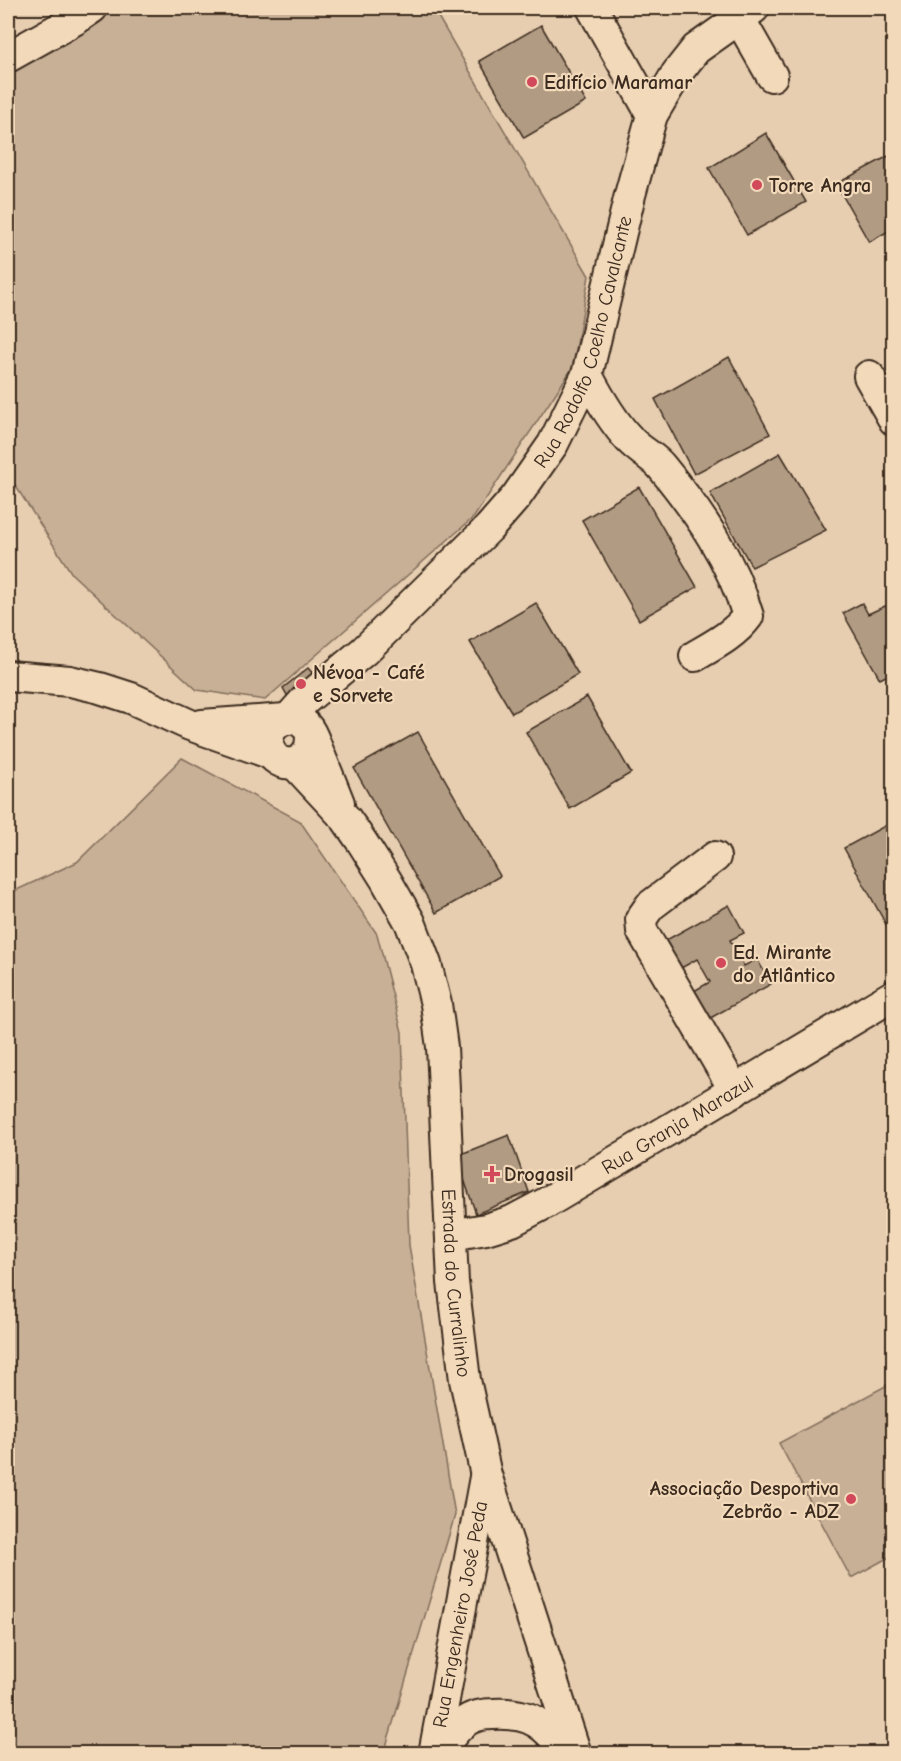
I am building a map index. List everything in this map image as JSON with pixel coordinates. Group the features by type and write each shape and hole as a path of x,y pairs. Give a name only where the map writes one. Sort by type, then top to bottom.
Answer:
{"street":[{"path":"8,57 92,8"},
{"path":"592,8 652,115"},
{"path":"746,13 772,76"},
{"name":"Rua Rodolfo Coelho Cavalcante","path":"283,758 267,741 276,723 299,726 306,700 364,651 489,528 516,497 554,444 587,375 630,195 652,115 677,73 696,49 746,13"},
{"path":"587,375 601,400 630,440 659,464 690,503 730,567 742,597 748,616 741,626 695,656"},
{"path":"869,376 894,420"},
{"name":"Estrada do Curralinho","path":"8,676 70,681 100,688 131,698 190,725 283,758 346,819"},
{"name":"Estrada do Curralinho","path":"190,725 299,726 346,819 410,922 426,964 436,1004 442,1047 453,1282 465,1380 486,1474 576,1754"},
{"path":"283,758 307,756 312,746 299,726"},
{"path":"715,857 650,906 641,918 642,931 735,1091"},
{"name":"Rua Granja Marazul","path":"451,1235 486,1229 512,1221 588,1179 894,995"},
{"name":"Rua Engenheiro José Peda","path":"434,1754 486,1474"},
{"path":"440,1754 452,1734 468,1719 487,1714 511,1713 532,1718 546,1728 568,1754"}],"shaded area":[{"path":"117,8 433,8 589,276 573,367 474,517 265,700 197,690 72,574 8,474 8,69"},
{"path":"182,758 300,821 377,934 402,1032 409,1245 455,1515 387,1743 386,1753 8,1753 8,894 77,862"},
{"name":"Associação Desportiva Zebrão - ADZ","path":"893,1382 893,1555 851,1578 779,1443"}],"building":[{"name":"Edifício Maramar","path":"541,25 586,102 524,138 479,61"},
{"name":"Torre Angra","path":"766,133 806,202 747,235 709,168"},
{"path":"894,153 894,228 869,242 836,184"},
{"path":"729,357 770,434 694,474 655,399"},
{"path":"780,453 826,530 752,567 710,493"},
{"path":"639,487 697,587 639,620 582,520"},
{"path":"894,602 894,672 880,679 843,613 862,603 868,614"},
{"path":"536,603 578,674 512,713 470,642"},
{"name":"Névoa - Café e Sorvete","path":"308,668 319,681 292,704 283,688"},
{"path":"587,697 631,773 570,809 526,732"},
{"path":"418,732 500,876 436,913 354,768"},
{"path":"894,821 894,939 844,848"},
{"name":"Ed. Mirante do Atlântico","path":"729,905 744,933 730,940 744,966 757,959 771,984 707,1020 692,992 710,982 697,959 676,971 661,943"},
{"name":"Drogasil","path":"509,1135 529,1192 476,1214 456,1156"}],"place":[{"name":"Edifício Maramar","path":"532,82"},
{"name":"Torre Angra","path":"757,185"},
{"name":"Névoa - Café e Sorvete","path":"301,684"},
{"name":"Ed. Mirante do Atlântico","path":"721,963"},
{"name":"Drogasil","path":"492,1174"},
{"name":"Associação Desportiva Zebrão - ADZ","path":"851,1499"}]}
